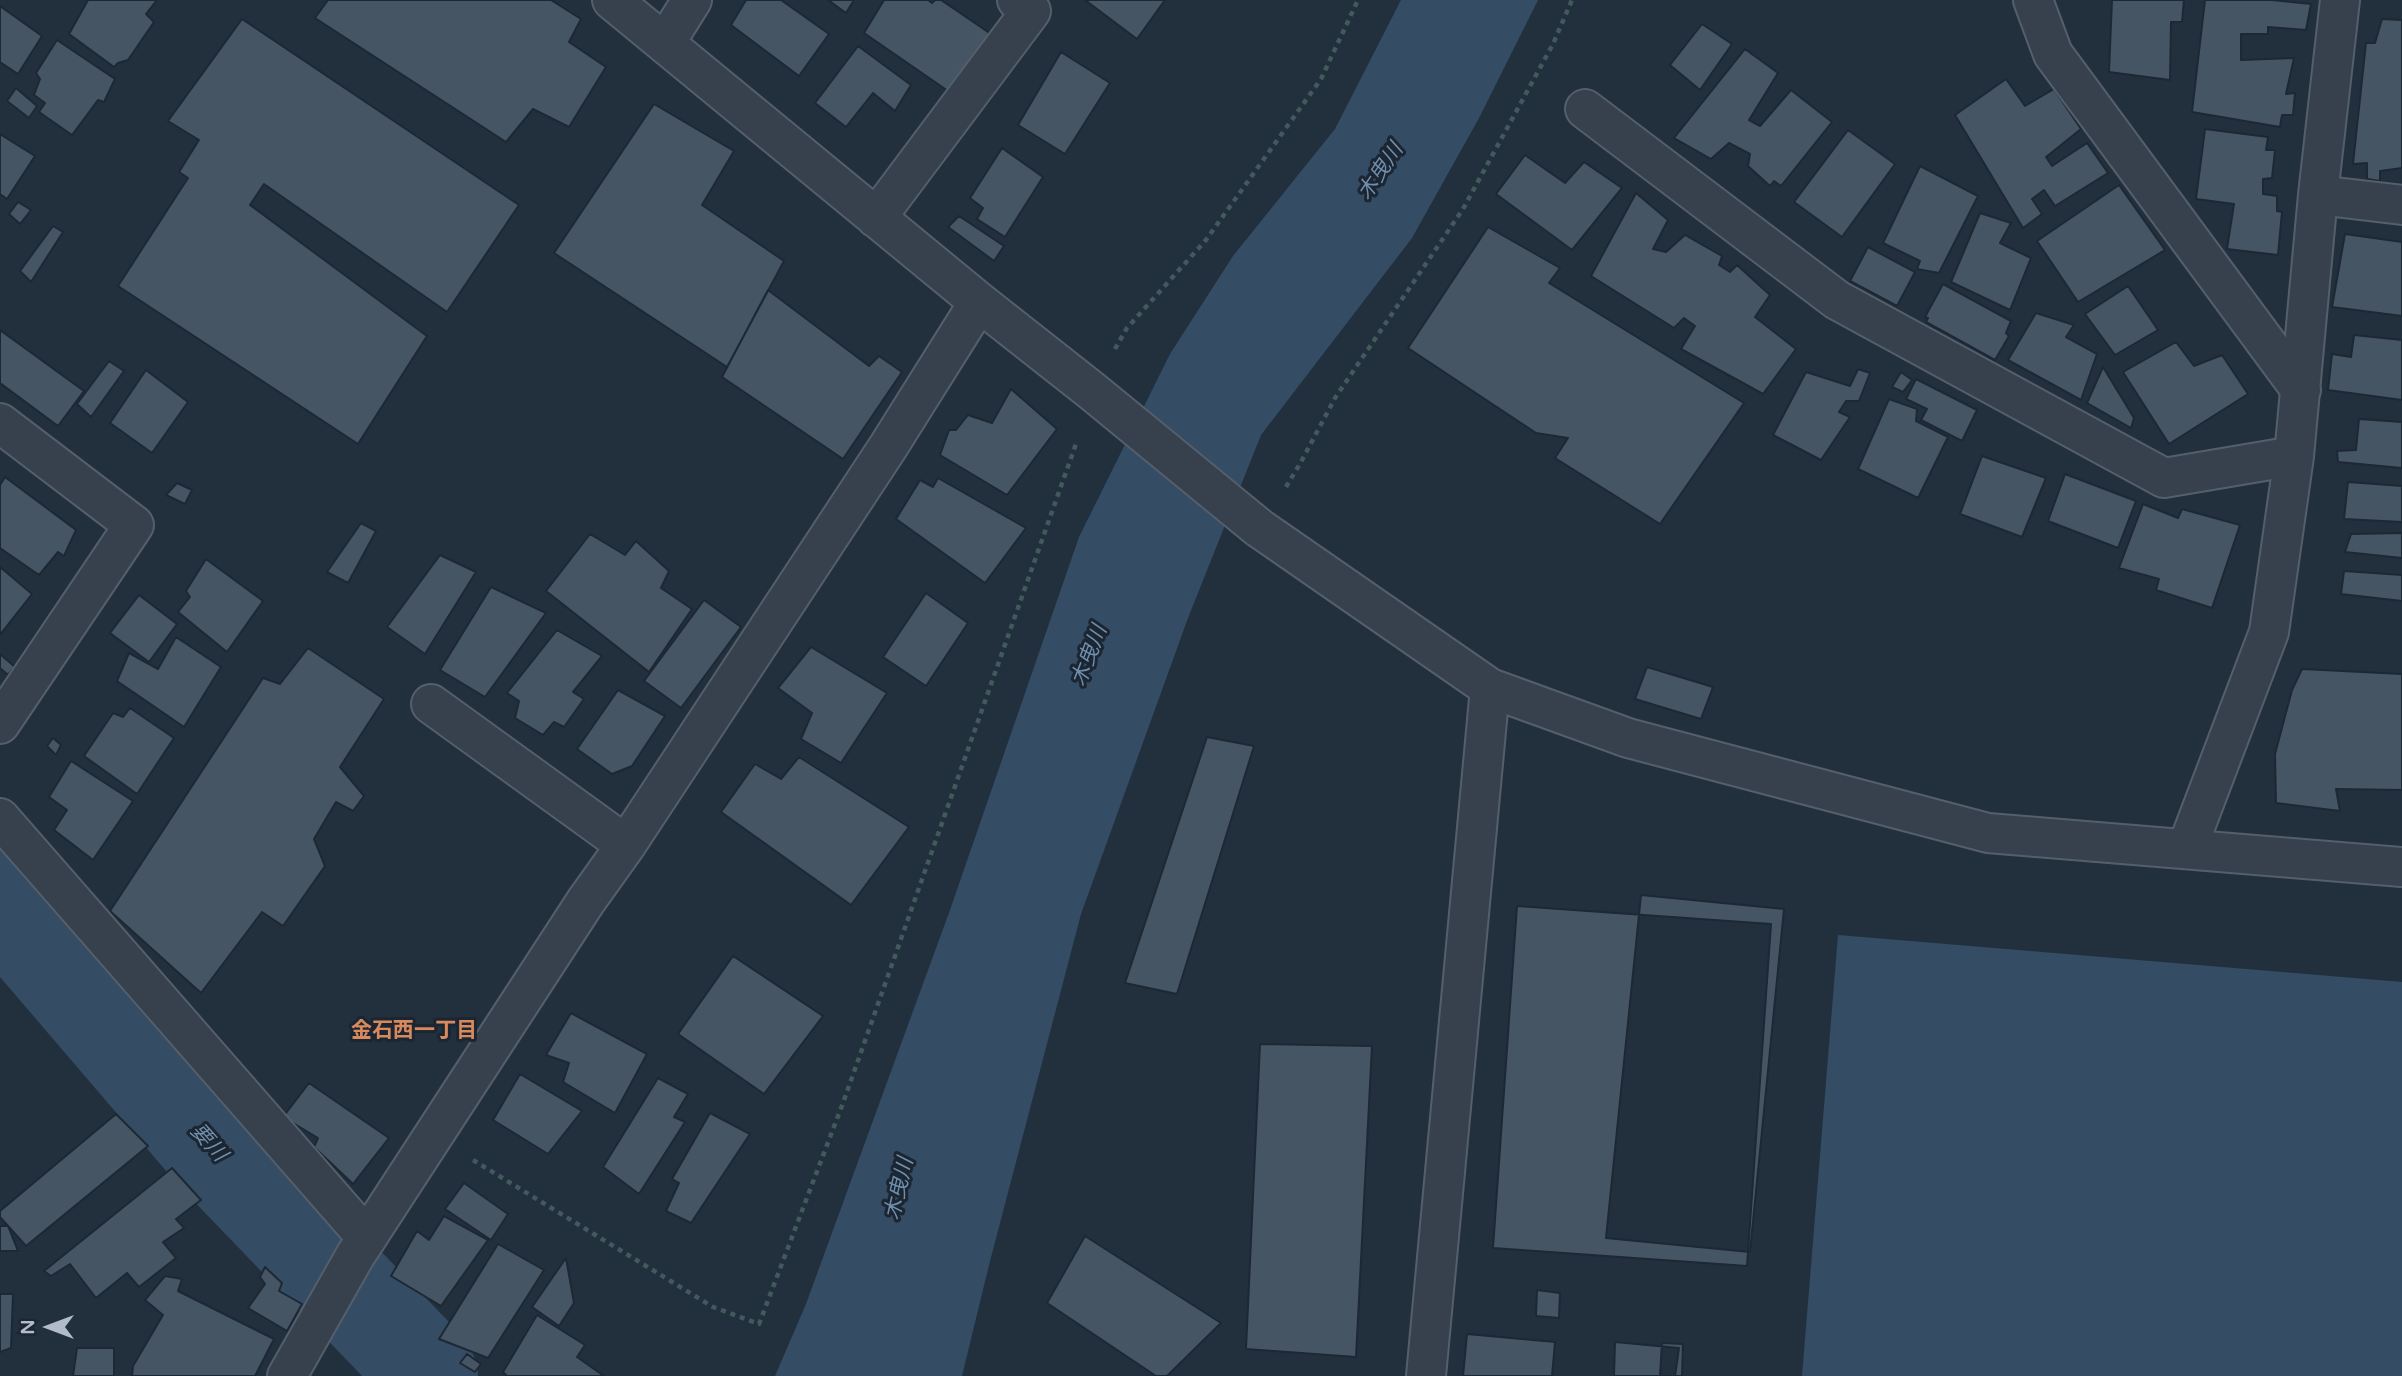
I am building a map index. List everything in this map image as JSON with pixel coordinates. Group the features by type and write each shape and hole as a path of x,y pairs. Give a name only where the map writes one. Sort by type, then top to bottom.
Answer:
{"street":[{"path":"612,0 1258,528 1490,688 1629,738 1988,833 2402,867"},
{"path":"664,43 692,0"},
{"path":"876,218 1031,11 1017,0"},
{"path":"2033,0 2053,54 2301,390"},
{"path":"2187,848 2269,632 2294,456 2318,195 2340,0"},
{"path":"1585,109 1837,300 2164,478 2294,456"},
{"path":"2318,195 2402,205"},
{"path":"287,1376 361,1247 586,901 626,845 888,447 979,302"},
{"path":"0,423 134,525 0,724"},
{"path":"1426,1376 1490,688"},
{"path":"431,704 626,845"},
{"path":"0,818 361,1247"}],"path":[{"path":"434,1135 713,1307 759,1324 843,1103 951,792 1062,486 1092,391 1126,328 1206,240 1321,79 1358,0"},
{"path":"1258,528 1301,462 1335,398 1463,209 1553,44 1572,0"}],"water":[{"name":"木曳川","path":"1401,0 1538,0 1479,118 1412,238 1261,435 1188,618 1081,914 962,1376 775,1376 806,1304 950,910 1079,537 1170,354 1233,256 1335,129"},
{"path":"1838,935 2402,982 2402,1376 1802,1376"}],"building":[{"path":"88,0 157,0 146,14 154,22 128,60 114,67 69,34"},
{"path":"328,0 551,0 581,19 569,42 606,67 569,127 533,109 506,142 315,18"},
{"path":"746,0 781,0 829,34 799,76 731,25"},
{"path":"828,0 854,0 846,13"},
{"path":"884,0 928,0 932,3 941,0 991,34 948,91 864,33"},
{"path":"1085,0 1165,0 1137,39"},
{"path":"2112,0 2184,0 2182,22 2171,22 2170,80 2109,72"},
{"path":"2205,0 2272,0 2311,4 2306,30 2268,27 2268,34 2241,34 2241,60 2294,58 2286,94 2295,93 2293,115 2282,115 2280,127 2192,112"},
{"path":"0,6 42,36 18,74 0,62"},
{"path":"242,19 519,205 447,312 264,184 250,205 427,336 358,444 118,286 188,178 179,172 199,140 168,121"},
{"path":"2382,19 2402,20 2402,168 2380,171 2380,181 2367,179 2367,163 2353,164 2366,43 2375,43"},
{"path":"1702,24 1732,44 1700,90 1670,65"},
{"path":"57,40 115,79 104,102 98,100 72,135 39,112 45,103 34,95 40,79 36,73"},
{"path":"858,46 911,85 895,111 873,93 846,127 815,103"},
{"path":"1745,49 1778,73 1749,120 1760,126 1791,90 1832,122 1781,186 1774,181 1770,186 1748,166 1750,154 1729,143 1711,159 1674,138"},
{"path":"1061,52 1110,83 1065,154 1018,125"},
{"path":"2006,79 2025,106 2054,89 2081,129 2046,157 2052,166 2087,143 2108,173 2055,206 2044,190 2032,199 2042,214 2023,228 1955,115"},
{"path":"16,88 37,106 29,118 7,101"},
{"path":"654,104 734,151 702,205 784,261 727,367 554,253"},
{"path":"2205,129 2268,137 2266,150 2275,150 2272,178 2263,179 2263,194 2277,196 2277,211 2282,212 2278,255 2227,249 2234,204 2196,199"},
{"path":"1848,130 1895,164 1842,237 1794,202"},
{"path":"0,134 35,156 7,199 0,194"},
{"path":"1002,148 1043,177 1005,237 977,219 983,208 970,198"},
{"path":"1525,155 1565,183 1584,162 1622,188 1572,250 1496,194"},
{"path":"1920,166 1978,196 1939,273 1917,269 1920,261 1883,243"},
{"path":"2119,185 2165,250 2078,302 2037,241"},
{"path":"1636,193 1668,220 1653,249 1666,252 1685,235 1722,256 1719,265 1730,272 1737,265 1770,295 1755,317 1796,349 1763,394 1681,349 1695,326 1684,318 1674,328 1591,276"},
{"path":"18,202 31,210 20,224 9,214"},
{"path":"1980,213 2011,223 2000,243 2031,258 2010,310 1951,282"},
{"path":"959,216 1004,246 994,261 948,227"},
{"path":"53,226 63,232 31,282 20,271"},
{"path":"1488,227 1560,268 1549,283 1744,403 1660,524 1555,458 1568,438 1536,433 1408,348"},
{"path":"2345,234 2402,242 2402,316 2332,307"},
{"path":"1868,247 1915,272 1897,306 1850,281"},
{"path":"1943,284 2011,321 2006,333 2009,336 1995,360 1926,322 1928,318 1925,317"},
{"path":"2128,286 2158,330 2115,355 2085,314"},
{"path":"768,290 869,366 879,356 902,372 843,459 722,377"},
{"path":"2036,313 2074,325 2066,337 2097,354 2081,400 2008,360"},
{"path":"0,330 84,391 58,426 0,383"},
{"path":"2354,335 2402,340 2402,400 2328,390 2332,354 2351,357"},
{"path":"2176,342 2194,366 2222,355 2248,394 2169,444 2123,372"},
{"path":"109,361 124,371 91,417 77,404"},
{"path":"2103,367 2134,418 2131,428 2087,403"},
{"path":"1858,369 1870,373 1859,401 1846,401 1839,412 1850,417 1821,460 1773,435 1806,372 1850,386"},
{"path":"146,370 188,402 152,453 110,423"},
{"path":"1901,372 1912,380 1903,392 1892,387"},
{"path":"1916,379 1977,410 1962,441 1921,420 1927,409 1906,399"},
{"path":"1011,389 1057,429 1007,495 940,455 949,430 956,430 968,415 992,423"},
{"path":"1889,399 1917,409 1916,421 1948,437 1918,498 1858,469"},
{"path":"2359,419 2402,422 2402,468 2338,462 2337,451 2356,450"},
{"path":"1982,456 2046,478 2022,537 1960,514"},
{"path":"2065,474 2136,501 2118,548 2048,521"},
{"path":"5,477 76,530 64,556 58,552 39,575 0,548 0,485"},
{"path":"938,478 1026,528 985,583 896,519 920,480 933,487"},
{"path":"2348,482 2402,486 2402,522 2344,519"},
{"path":"177,483 192,490 185,504 166,495"},
{"path":"2143,504 2178,518 2182,509 2240,525 2212,608 2156,590 2159,579 2119,568"},
{"path":"361,523 376,531 348,583 327,572"},
{"path":"2402,533 2402,558 2345,552 2351,534"},
{"path":"590,534 625,555 636,541 669,571 661,588 692,609 649,672 546,591"},
{"path":"440,555 476,572 425,654 387,627"},
{"path":"206,559 263,601 227,652 178,612 190,597 186,591"},
{"path":"0,567 32,594 0,635"},
{"path":"2344,571 2402,575 2402,601 2341,594"},
{"path":"491,587 546,613 485,697 440,670"},
{"path":"926,593 968,623 926,686 883,657"},
{"path":"139,595 177,624 149,662 110,633"},
{"path":"704,600 741,627 681,708 644,681"},
{"path":"557,630 602,656 573,692 584,699 564,727 554,722 543,735 515,718 519,701 507,693"},
{"path":"176,637 221,667 184,727 117,681 129,653 158,669"},
{"path":"811,647 887,693 841,763 801,739 812,713 778,688"},
{"path":"308,648 384,699 340,767 364,796 353,811 336,802 314,839 325,866 283,926 262,912 201,993 110,911 263,678 280,684"},
{"path":"0,654 15,667 8,675 0,668"},
{"path":"1647,667 1713,687 1701,719 1635,699"},
{"path":"2302,669 2402,674 2402,790 2336,789 2340,811 2276,803 2275,754 2292,690"},
{"path":"618,690 665,716 632,766 612,774 577,749"},
{"path":"130,708 174,738 137,794 84,756 113,713 123,717"},
{"path":"1207,737 1254,746 1177,994 1125,983"},
{"path":"53,738 61,745 56,755 47,746"},
{"path":"799,757 909,827 851,905 721,812 755,764 781,779"},
{"path":"71,761 133,801 93,860 54,830 67,810 49,797"},
{"path":"1641,895 1784,909 1750,1252 1606,1238"},
{"path":"1517,906 1771,924 1747,1266 1493,1248"},
{"path":"733,956 823,1016 764,1094 678,1034"},
{"path":"571,1013 647,1054 615,1113 563,1082 569,1063 546,1055"},
{"path":"1260,1044 1372,1046 1356,1357 1246,1349"},
{"path":"520,1074 582,1111 548,1154 493,1120"},
{"path":"658,1078 688,1094 674,1117 685,1122 639,1194 603,1167"},
{"path":"309,1083 389,1138 353,1184 314,1147 318,1138 283,1117"},
{"path":"710,1113 750,1134 691,1223 666,1211 679,1183 672,1179"},
{"path":"116,1114 148,1146 26,1246 0,1217 0,1211"},
{"path":"172,1168 201,1200 176,1219 184,1228 163,1242 176,1258 139,1287 127,1273 96,1298 70,1264 51,1276 44,1271"},
{"path":"464,1183 508,1214 491,1240 445,1209"},
{"path":"444,1216 488,1240 441,1306 391,1276 417,1231 429,1240"},
{"path":"0,1226 8,1226 18,1251 0,1251"},
{"path":"1085,1236 1221,1323 1167,1376 1156,1376 1047,1303"},
{"path":"498,1244 544,1270 488,1358 439,1339"},
{"path":"566,1258 574,1303 559,1326 532,1307"},
{"path":"265,1267 282,1283 279,1291 302,1304 287,1331 248,1308 265,1284 260,1277"},
{"path":"165,1276 182,1279 178,1291 274,1339 255,1376 132,1376 133,1366 163,1315 145,1300"},
{"path":"1537,1290 1560,1293 1559,1318 1536,1316"},
{"path":"0,1294 13,1294 11,1348 0,1352"},
{"path":"537,1315 585,1345 577,1357 604,1376 507,1376 503,1372"},
{"path":"1467,1334 1555,1342 1552,1376 1463,1376"},
{"path":"1615,1342 1679,1348 1675,1376 1614,1376"},
{"path":"1662,1343 1683,1344 1682,1376 1660,1376"},
{"path":"77,1348 114,1348 114,1376 73,1376"},
{"path":"467,1354 481,1364 475,1372 460,1363"}],"waterway":[{"name":"要川","path":"0,900 214,1150 419,1363 428,1376"}],"district":[{"name":"金石西一丁目","path":"414,1031"}]}
